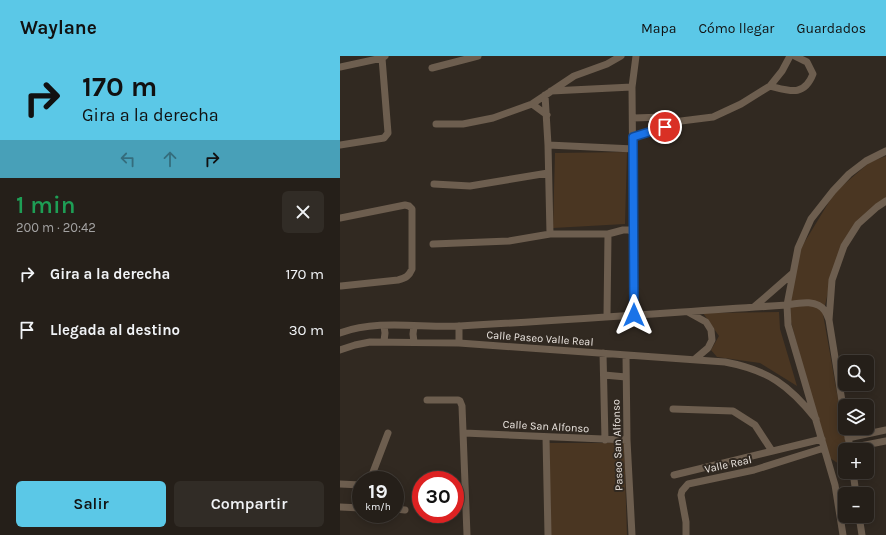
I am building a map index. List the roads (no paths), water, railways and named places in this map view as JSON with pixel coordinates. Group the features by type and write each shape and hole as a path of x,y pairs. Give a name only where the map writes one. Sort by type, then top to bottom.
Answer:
{"street":[{"path":"432,68 478,56"},
{"path":"436,124 463,124 493,118 532,104 574,76 607,64 621,56"},
{"path":"634,315 634,149 632,87 636,56"},
{"path":"633,137 665,127 673,122 713,117 741,104 770,86 782,71 790,56"},
{"path":"770,86 790,91 801,89 809,84 813,74 807,62 795,56"},
{"path":"340,67 384,57 388,133 384,138 340,145"},
{"path":"548,93 632,87"},
{"path":"548,93 547,115 550,234"},
{"path":"532,104 547,115"},
{"path":"633,118 665,117 673,122"},
{"path":"548,145 634,149"},
{"path":"843,535 835,485 788,325 787,305 798,248 811,219 833,190 849,174 866,161 886,151"},
{"path":"434,184 470,186 548,173"},
{"path":"842,399 829,320 832,280 844,246 858,224 877,207 886,202"},
{"path":"340,218 405,206 409,206 412,209 412,268 410,275 406,278 398,280 341,286"},
{"path":"433,244 509,241 550,234 608,234 623,230 629,230 634,233"},
{"path":"607,316 608,234"},
{"path":"754,307 793,273"},
{"name":"Calle Paseo Valle Real","path":"340,333 356,328 384,326 459,326 688,312 802,303 815,304 825,310 829,320"},
{"path":"688,312 706,322 711,330 712,340 708,348 695,359"},
{"path":"384,326 384,341"},
{"path":"414,326 414,342"},
{"path":"459,326 459,343"},
{"name":"Calle Paseo Valle Real","path":"340,350 356,345 384,341 459,343 695,359 739,364 761,371 775,379 792,392 816,419"},
{"path":"603,353 605,440"},
{"name":"Paseo San Alfonso","path":"626,355 627,440 632,535"},
{"path":"604,375 626,377"},
{"path":"427,400 455,399 460,401 462,406 467,535"},
{"path":"673,409 733,411 755,425 772,451"},
{"path":"848,438 886,430"},
{"path":"373,471 388,433"},
{"name":"Calle San Alfonso","path":"464,433 627,440"},
{"path":"847,435 849,443"},
{"path":"546,437 548,535"},
{"path":"674,475 822,439"},
{"path":"874,444 886,441"},
{"name":"Valle Real","path":"686,535 686,522 681,495 682,491 688,484 754,470 824,448"},
{"path":"340,484 352,485"},
{"path":"340,507 352,508"},
{"path":"860,523 862,535"}]}
